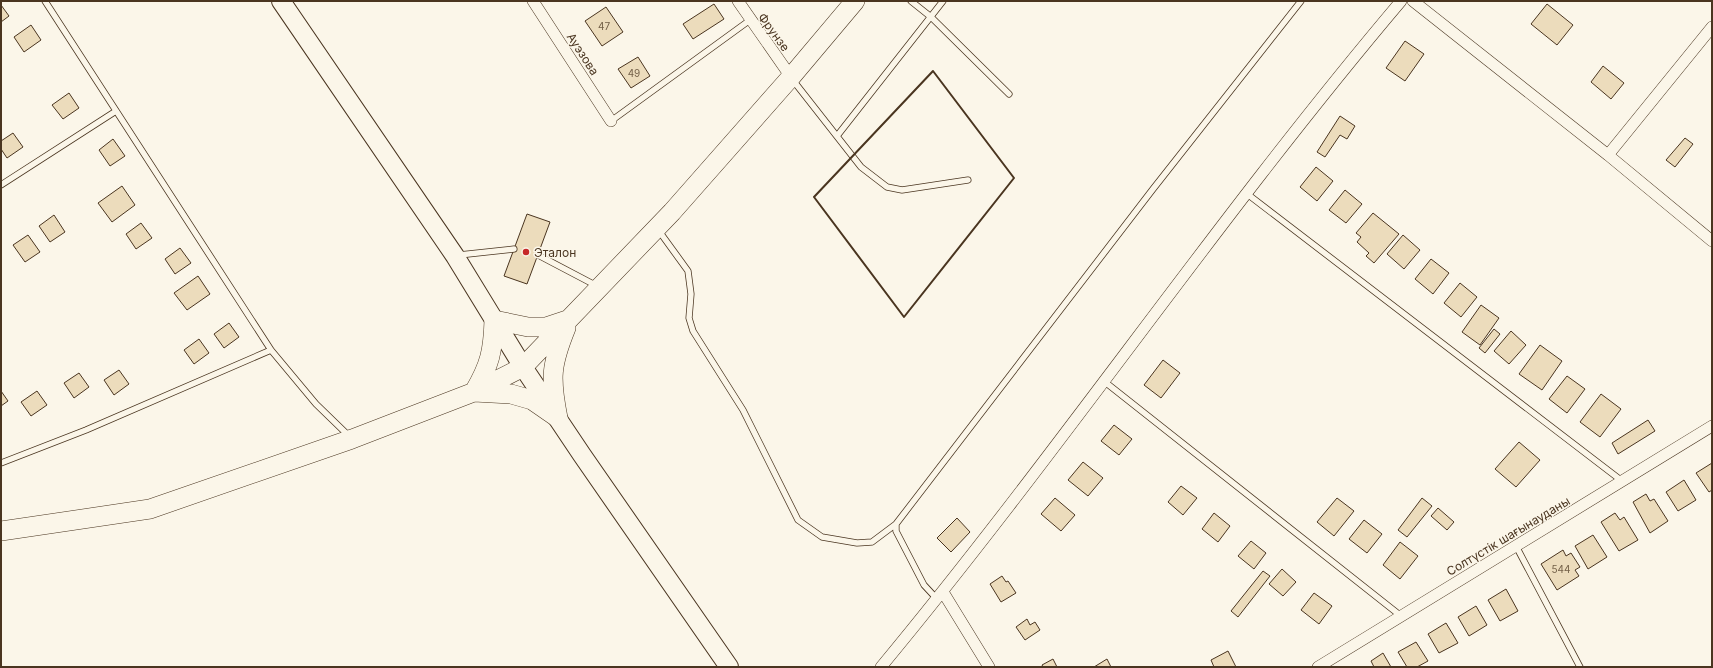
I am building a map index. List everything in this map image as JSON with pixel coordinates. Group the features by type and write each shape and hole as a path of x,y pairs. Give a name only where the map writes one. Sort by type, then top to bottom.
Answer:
{"highway":[{"path":"1,531 150,510 352,439 474,392 523,367 656,228 791,77 855,1"},
{"path":"474,392 486,372 491,354 494,320 528,327 546,327 569,320"},
{"path":"558,418 552,389 553,372 556,352 569,320"},
{"path":"474,392 511,394 532,400 558,418"}],"main road":[{"path":"281,1 455,256 523,367 729,667"}],"street":[{"name":"Ауэзова","path":"533,1 611,121"},
{"name":"Фрунзе","path":"738,1 791,77"},
{"path":"881,667 940,596 1105,382 1246,193 1401,1"},
{"path":"1413,1 1608,155 1712,241"},
{"path":"1608,155 1712,27"},
{"name":"Солтүстік шағынауданы","path":"1318,667 1712,426"},
{"path":"940,596 989,667"}],"lane":[{"path":"45,1 271,350 316,404 352,439"},
{"path":"911,1 1009,94"},
{"path":"838,136 943,1"},
{"path":"656,228 688,271 692,294 689,318 693,331 743,410 798,520 822,537 857,543 872,542 896,524 1153,189 1301,1"},
{"path":"611,121 750,20"},
{"path":"791,77 861,167 887,187 902,190 968,180"},
{"path":"1,185 116,111"},
{"path":"1246,193 1622,482"},
{"path":"455,256 514,249"},
{"path":"538,255 599,287"},
{"path":"1,463 86,430 271,350"},
{"path":"1105,382 1401,616"},
{"path":"896,524 896,531 924,585 940,596"},
{"path":"1516,546 1580,667"}],"building":[{"path":"714,4 724,19 693,39 683,24"},
{"path":"1547,4 1573,25 1557,45 1531,24"},
{"path":"1,5 9,16 1,22"},
{"path":"606,7 623,32 602,46 585,21"},
{"path":"31,25 41,40 24,52 14,37"},
{"path":"1405,41 1424,54 1405,81 1386,68"},
{"path":"638,57 650,76 631,88 618,69"},
{"path":"1603,66 1624,83 1611,99 1591,82"},
{"path":"69,93 79,108 63,119 52,105"},
{"path":"1340,116 1355,126 1347,139 1340,135 1325,157 1317,152"},
{"path":"13,133 23,147 7,158 1,149 1,141"},
{"path":"1685,138 1693,144 1675,167 1666,160"},
{"path":"113,139 125,156 110,166 99,150"},
{"path":"1316,167 1333,181 1317,201 1300,187"},
{"path":"122,186 135,205 112,222 98,203"},
{"path":"1345,190 1362,204 1346,223 1329,210"},
{"path":"1373,213 1399,234 1374,263 1366,256 1369,253 1357,242 1361,237 1356,233"},
{"name":"Эталон","path":"527,214 550,222 527,284 504,276"},
{"path":"54,215 65,232 50,242 39,226"},
{"path":"141,223 152,238 136,249 126,234"},
{"path":"28,235 40,252 25,262 13,245"},
{"path":"1403,235 1420,250 1404,269 1387,254"},
{"path":"180,248 191,263 175,274 165,259"},
{"path":"1431,259 1449,273 1433,294 1415,279"},
{"path":"198,276 210,294 187,310 174,293"},
{"path":"1460,283 1477,297 1461,317 1444,303"},
{"path":"1481,305 1499,318 1480,345 1462,332"},
{"path":"229,323 239,337 224,348 214,334"},
{"path":"1494,329 1500,334 1485,353 1479,348"},
{"path":"1511,331 1526,345 1509,364 1494,351"},
{"path":"199,339 209,353 194,364 184,350"},
{"path":"1540,345 1562,361 1542,390 1519,374"},
{"path":"1163,360 1180,373 1161,398 1144,385"},
{"path":"119,370 129,384 114,395 104,380"},
{"path":"79,373 89,387 74,398 64,383"},
{"path":"1567,376 1585,389 1567,413 1549,399"},
{"path":"1,391 8,401 1,406"},
{"path":"37,391 47,405 31,416 21,402"},
{"path":"1601,394 1621,409 1600,437 1580,422"},
{"path":"1648,420 1655,431 1618,454 1612,443"},
{"path":"1114,425 1132,439 1119,455 1101,441"},
{"path":"1519,442 1540,460 1516,487 1495,469"},
{"path":"1083,462 1103,478 1088,496 1068,480"},
{"path":"1712,463 1712,490 1709,492 1696,473"},
{"path":"1684,480 1696,500 1678,511 1666,492"},
{"path":"1181,486 1197,498 1183,515 1168,502"},
{"path":"1646,494 1650,501 1654,499 1668,521 1650,533 1633,502"},
{"path":"1055,498 1075,515 1061,531 1041,514"},
{"path":"1337,498 1354,511 1334,536 1317,522"},
{"path":"1422,498 1432,506 1407,537 1398,530"},
{"path":"1438,508 1454,522 1447,530 1431,516"},
{"path":"1214,513 1230,526 1218,542 1202,529"},
{"path":"1615,513 1620,520 1624,517 1638,540 1619,551 1601,522"},
{"path":"957,518 970,532 951,552 937,538"},
{"path":"1364,520 1382,534 1367,553 1349,539"},
{"path":"1593,535 1607,557 1588,569 1575,546"},
{"path":"1251,541 1266,553 1254,569 1238,556"},
{"path":"1400,542 1418,556 1400,579 1383,565"},
{"path":"1563,550 1566,556 1571,553 1580,567 1575,570 1579,576 1557,590 1541,564"},
{"path":"1282,569 1296,582 1283,596 1269,584"},
{"path":"1263,571 1270,576 1238,617 1231,611"},
{"path":"1002,576 1006,582 1008,581 1016,593 1001,602 990,584"},
{"path":"1506,589 1518,611 1500,621 1488,600"},
{"path":"1314,593 1332,606 1319,624 1301,610"},
{"path":"1476,606 1487,625 1469,636 1458,617"},
{"path":"1027,619 1030,625 1035,622 1040,630 1025,640 1016,627"},
{"path":"1446,623 1458,643 1439,653 1428,634"},
{"path":"1416,642 1428,661 1417,667 1407,667 1398,652"},
{"path":"1228,651 1236,667 1214,667 1211,660"},
{"path":"1383,653 1391,667 1374,667 1371,661"},
{"path":"1053,659 1057,667 1043,667 1042,665"},
{"path":"1107,659 1111,667 1094,667"}],"wall":[{"path":"933,71 1014,178 904,317 814,197 933,71"}],"place":[{"name":"Эталон","path":"526,252"}]}
